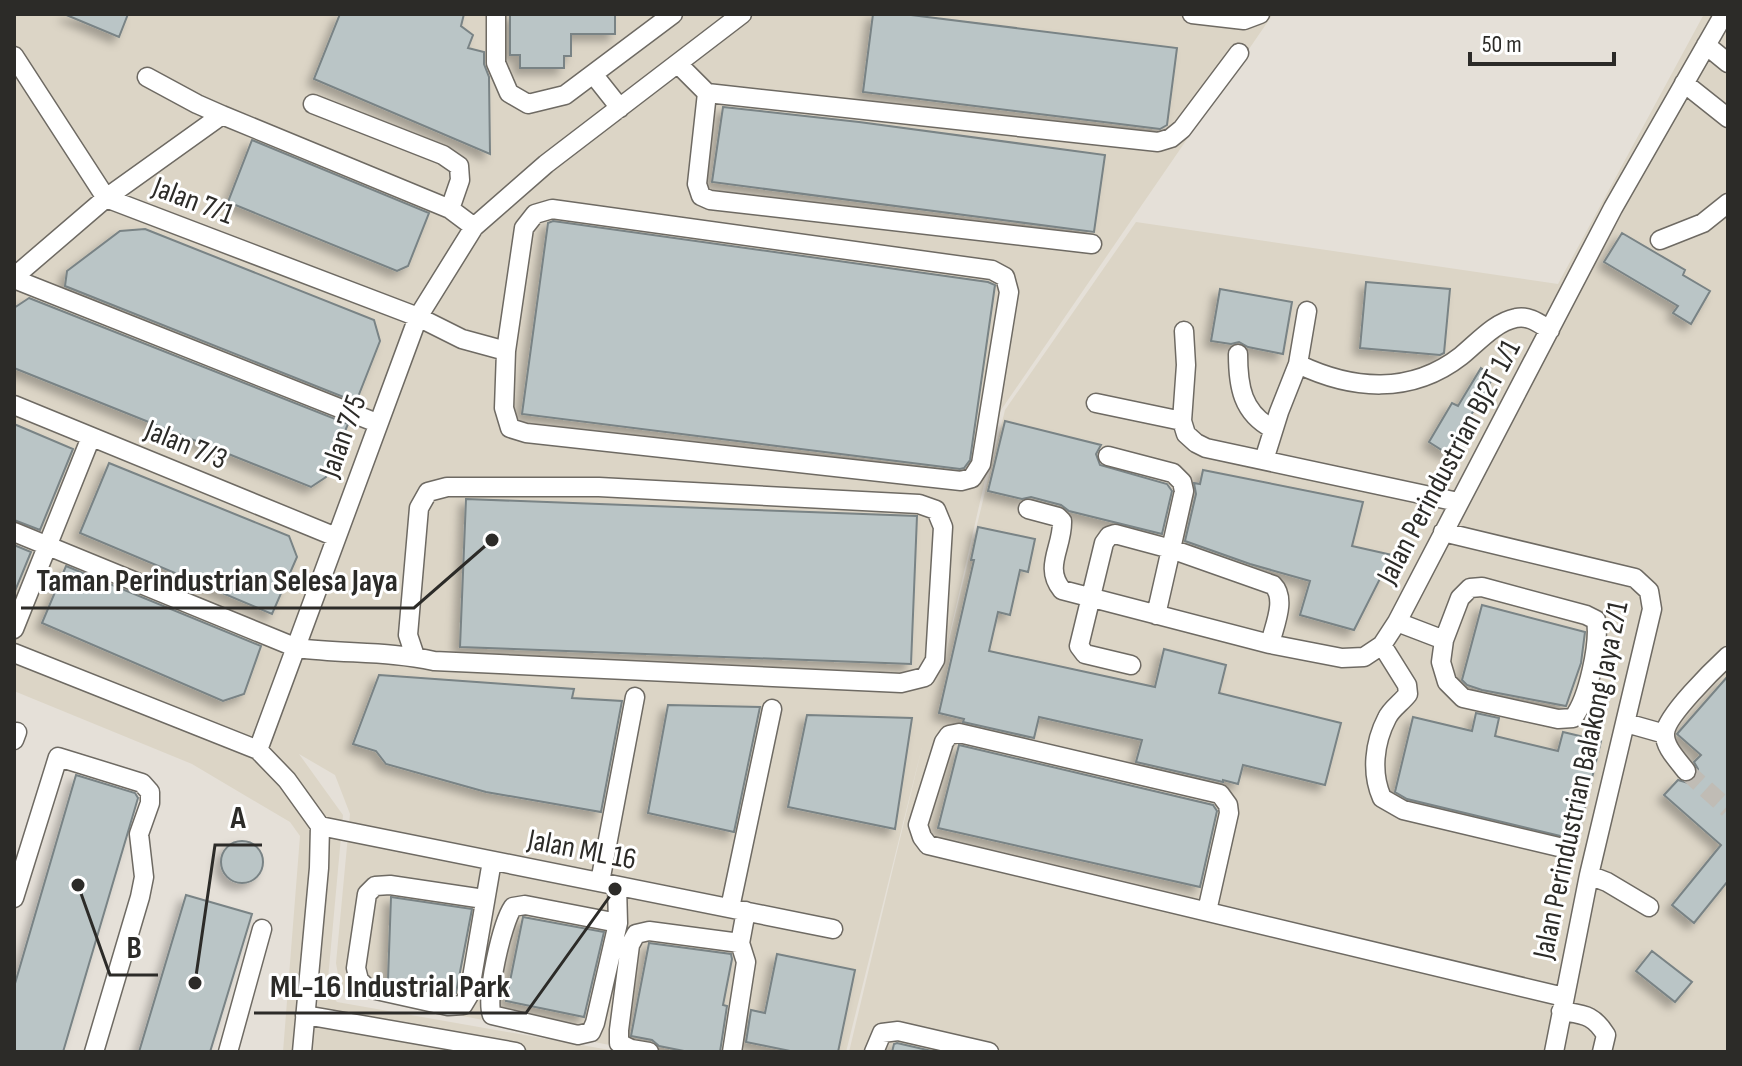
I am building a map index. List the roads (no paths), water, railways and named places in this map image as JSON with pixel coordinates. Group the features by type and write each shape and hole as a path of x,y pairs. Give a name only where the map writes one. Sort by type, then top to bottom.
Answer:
{"street":[{"path":"496,14 496,63 509,93 528,104 565,95 673,14"},
{"name":"Jalan 7/5","path":"258,750 418,317 474,227 510,193 742,14"},
{"path":"1192,14 1244,20 1260,14"},
{"name":"Jalan Perindustrian BJ2T 1/1","path":"1382,645 1397,622 1613,208 1724,14"},
{"path":"1706,45 1728,63"},
{"path":"678,64 707,93 1158,142 1171,138 1182,129 1239,53"},
{"name":"Jalan 7/1","path":"14,56 106,198 418,317 462,339 506,351"},
{"path":"593,74 620,108"},
{"path":"147,77 222,115 450,209 474,227"},
{"path":"1684,83 1728,118"},
{"path":"707,93 697,184 701,196 710,200 1092,244"},
{"path":"313,104 443,155 459,166 460,180 450,209"},
{"path":"222,115 106,198 14,278 377,423"},
{"path":"1660,240 1703,223 1728,203"},
{"path":"552,209 992,270 1005,277 1009,292 981,464 972,478 961,481 526,433 510,428 504,408 506,351 524,228 535,214 552,209"},
{"path":"1264,460 1298,364 1307,311"},
{"path":"1298,364 1323,376 1358,385 1391,386 1423,377 1457,359 1499,326 1516,318 1528,318 1550,330"},
{"path":"1184,331 1186,365 1182,421 1186,434 1196,443 1206,448 1458,502"},
{"path":"1238,354 1238,382 1247,406 1259,421 1273,429"},
{"path":"1096,403 1182,421"},
{"name":"Jalan 7/3","path":"14,405 336,537"},
{"path":"14,629 91,437"},
{"path":"1108,456 1173,473 1182,482 1184,491 1156,615"},
{"path":"14,532 297,648 333,653 415,656 434,661 901,683 925,677 935,660 943,527 936,510 919,504 599,487 447,487 428,492 419,508 408,635 415,656"},
{"path":"1028,509 1058,517 1062,521 1053,569 1054,580 1062,590 1270,644 1342,658 1364,657 1382,645 1407,685 1408,694 1388,715 1379,742 1374,773 1382,798 1403,810 1563,848"},
{"name":"Jalan Perindustrian Balakong Jaya 2/1","path":"1443,532 1635,578 1649,591 1652,609 1589,875 1554,1052"},
{"path":"1131,665 1085,654 1079,646 1104,543 1115,534 1171,549 1273,585 1281,599 1270,644"},
{"path":"1482,587 1586,615 1596,620 1598,633 1582,707 1573,718 1558,719 1463,698 1447,682 1441,662 1444,640 1460,598 1470,588 1482,587"},
{"path":"1397,622 1444,640"},
{"path":"14,653 258,750 287,780 320,826 302,1052"},
{"path":"1686,771 1670,751 1665,734 1670,720 1728,656"},
{"path":"618,923 525,905 513,907 507,917 499,954 489,1008 492,1015 578,1035 591,1032 618,923 608,884 635,697"},
{"path":"732,1052 746,962 740,943 738,910 772,709"},
{"path":"1626,723 1665,734"},
{"path":"1207,911 1229,813 1228,805 1220,794 959,733 949,735 944,742 918,825 928,845 1207,911 1562,1004 1599,1024 1606,1035 1602,1052"},
{"path":"14,898 58,757 142,783 150,792 150,803 139,834 144,877 140,897 94,1052"},
{"name":"Jalan ML 16","path":"320,826 833,929"},
{"path":"484,899 390,885 375,886 367,894 356,968 359,980 367,988 448,1006 463,1005 469,995 492,861"},
{"path":"1589,875 1649,907"},
{"path":"228,1052 262,929"},
{"path":"649,1052 619,1043 630,945 636,934 649,931 740,943"},
{"path":"305,1015 419,1044 516,1052"},
{"path":"874,1052 882,1033 898,1031 989,1052"}],"tunnel":[{"path":"1686,771 1728,809"}],"place":[{"name":"Taman Perindustrian Selesa Jaya","path":"492,540"},
{"name":"B","path":"78,885"},
{"name":"ML-16 Industrial Park","path":"615,889"},
{"name":"A","path":"195,983"}]}
